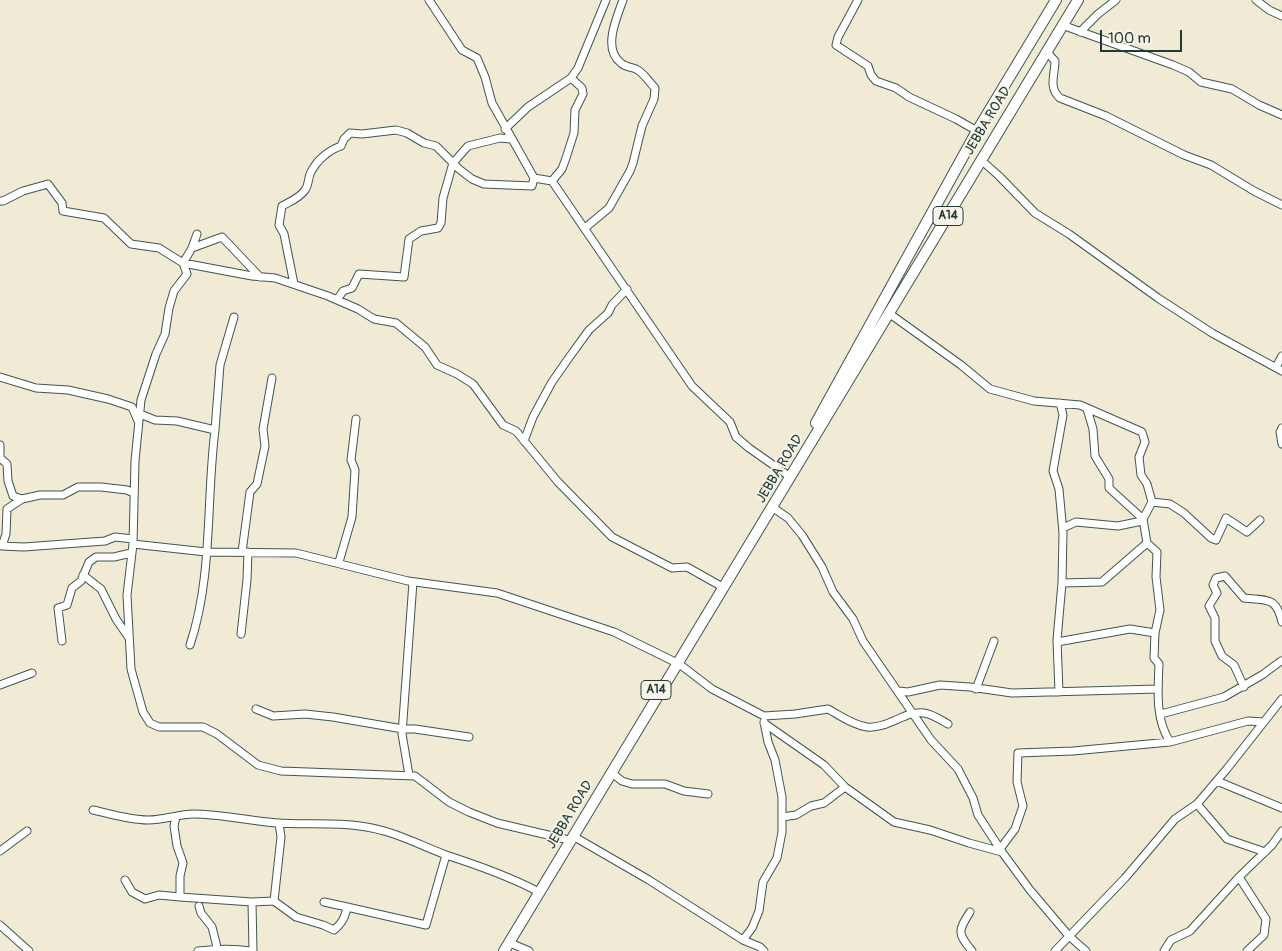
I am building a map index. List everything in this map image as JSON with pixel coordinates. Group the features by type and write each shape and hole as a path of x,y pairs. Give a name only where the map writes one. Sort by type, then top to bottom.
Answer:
{"highway":[{"name":"JEBBA ROAD","path":"507,947 569,838 675,662 772,507 977,131 1056,0"},
{"name":"JEBBA ROAD","path":"498,951 534,890 612,773 719,585 786,474 890,314 1078,0"}],"street":[{"path":"294,284 284,234 279,225 282,206 301,195 306,189 311,172 322,158 331,149 341,146 344,139 350,133 362,134 396,130 407,133 424,143 436,146 453,164 472,179 484,184 532,186 534,178 492,103 485,77 477,58 462,50 429,0"},
{"path":"505,128 528,108 572,78 578,68 606,0"},
{"path":"585,228 609,208 630,171 642,126 654,98 655,88 645,76 636,69 620,62 614,56 612,46 613,34 623,0"},
{"path":"858,0 838,37 836,45 868,66 871,75 876,81 896,88 909,97 977,131"},
{"path":"1080,32 1116,0"},
{"path":"1256,0 1269,10 1282,16"},
{"path":"1062,25 1173,65 1189,72 1201,82 1232,89 1259,105 1282,115"},
{"path":"1047,52 1055,61 1052,86 1054,93 1060,98 1106,116 1210,166 1282,205"},
{"path":"552,181 562,169 574,133 575,110 583,94 582,88 572,78"},
{"path":"337,300 343,291 352,288 359,274 404,277 409,239 421,231 438,228 441,223 443,198 453,164 468,146 500,138 511,139"},
{"path":"981,160 1035,213 1069,234 1158,298 1212,333 1279,369 1282,356"},
{"path":"534,178 552,181 692,386 730,422 736,437 786,474"},
{"path":"0,201 23,191 48,184 62,203 63,212 104,218 130,244 158,248 183,263 275,278 337,300 358,309 374,319 396,324 425,347 438,365 473,384 503,425 516,431 558,482 612,537 672,568 687,567 719,585"},
{"path":"183,263 192,248 197,234"},
{"path":"192,248 222,237 260,276"},
{"path":"183,263 187,274 174,291 165,334 156,354 141,400 139,418 133,541 127,596 131,669 143,712 150,723 159,727 203,727 217,734 258,766 281,771 409,775 421,779 449,802 469,812 497,823 569,838 649,880 743,940 760,947 764,951"},
{"path":"524,441 533,417 552,382 588,330 608,314 612,305 627,289"},
{"path":"890,314 961,365 990,389 1034,401 1080,405 1142,432 1145,442 1140,457 1140,474 1147,484 1152,502 1142,521 1118,526 1076,522 1063,528"},
{"path":"190,645 203,596 210,469 220,365 234,317"},
{"path":"0,377 36,388 68,390 108,398 132,407 139,418"},
{"path":"241,634 247,580 245,552 250,492 257,484 265,446 263,430 272,378"},
{"path":"1059,692 1057,642 1062,583 1063,528 1059,489 1053,471 1063,415 1060,404"},
{"path":"1087,409 1093,429 1095,456 1109,479 1109,488 1143,519 1148,543 1157,552 1156,577 1160,610 1155,633 1154,658 1159,664 1157,699 1164,730 1170,742"},
{"path":"139,418 177,421 215,430"},
{"path":"340,562 352,517 355,470 351,460 356,419"},
{"path":"1282,428 1280,432 1282,444"},
{"path":"0,445 0,454"},
{"path":"0,458 6,464 8,482 13,496 22,499"},
{"path":"134,493 126,490 101,487 78,487 63,496 40,495 22,499 7,509 6,534 2,546 24,547 105,541 115,537 206,552 296,553 340,562 413,582 497,593 614,632 675,662 712,689 764,719 824,765 845,787 894,822 1001,850"},
{"path":"1152,502 1170,504 1184,513 1211,538 1216,540 1226,518 1247,532 1260,520"},
{"path":"772,507 788,518 802,535 822,567 834,592 853,619 863,641 931,740 958,769 973,798 978,814 1001,850 1030,890 1069,936 1086,951"},
{"path":"1062,583 1102,582 1148,543"},
{"path":"62,641 58,608 67,605 72,588 81,580 89,562 96,557 131,553"},
{"path":"83,575 101,589 116,619 129,639"},
{"path":"1244,687 1234,665 1222,656 1214,641 1215,618 1209,606 1217,593 1213,585 1216,578 1225,576 1244,598 1272,602 1279,609 1282,622"},
{"path":"409,775 403,729 413,582"},
{"path":"1057,642 1130,629 1155,633"},
{"path":"976,689 994,641"},
{"path":"1161,714 1224,697 1244,687 1282,662"},
{"path":"0,685 32,673"},
{"path":"898,691 908,692 940,686 1012,693 1127,688 1158,689"},
{"path":"1055,951 1130,872 1176,819 1197,804 1282,698"},
{"path":"256,709 273,716 305,714 469,737"},
{"path":"764,719 828,709 849,721 868,727 885,725 914,714 926,713 948,724"},
{"path":"743,940 752,928 759,911 763,882 778,858 782,832 782,797 779,778 764,719"},
{"path":"1001,850 1015,829 1023,806 1016,782 1018,753 1073,751 1170,742 1248,721 1264,722"},
{"path":"612,773 622,781 632,784 665,784 684,791 708,794"},
{"path":"1217,781 1282,808"},
{"path":"782,817 796,815 812,806 824,803 845,787"},
{"path":"1197,804 1227,838 1265,852"},
{"path":"92,810 130,819 150,820 192,814 278,823 325,822 361,826 391,832 446,855 497,872 534,890"},
{"path":"176,817 174,826 182,863 180,897"},
{"path":"274,901 281,837 278,823"},
{"path":"0,851 27,831"},
{"path":"1164,951 1171,940 1190,931 1239,876 1265,852 1282,831"},
{"path":"1276,840 1282,847"},
{"path":"324,902 426,925 446,855"},
{"path":"1239,876 1266,919 1264,935 1247,951"},
{"path":"125,880 132,892 145,899 159,895 252,902 274,901 296,917 334,930 346,917 347,907"},
{"path":"198,951 236,949 251,951 252,902"},
{"path":"199,906 212,927 218,950"},
{"path":"970,912 963,923 960,933 961,938 972,951"},
{"path":"0,925 30,951"},
{"path":"507,947 529,951"}]}
